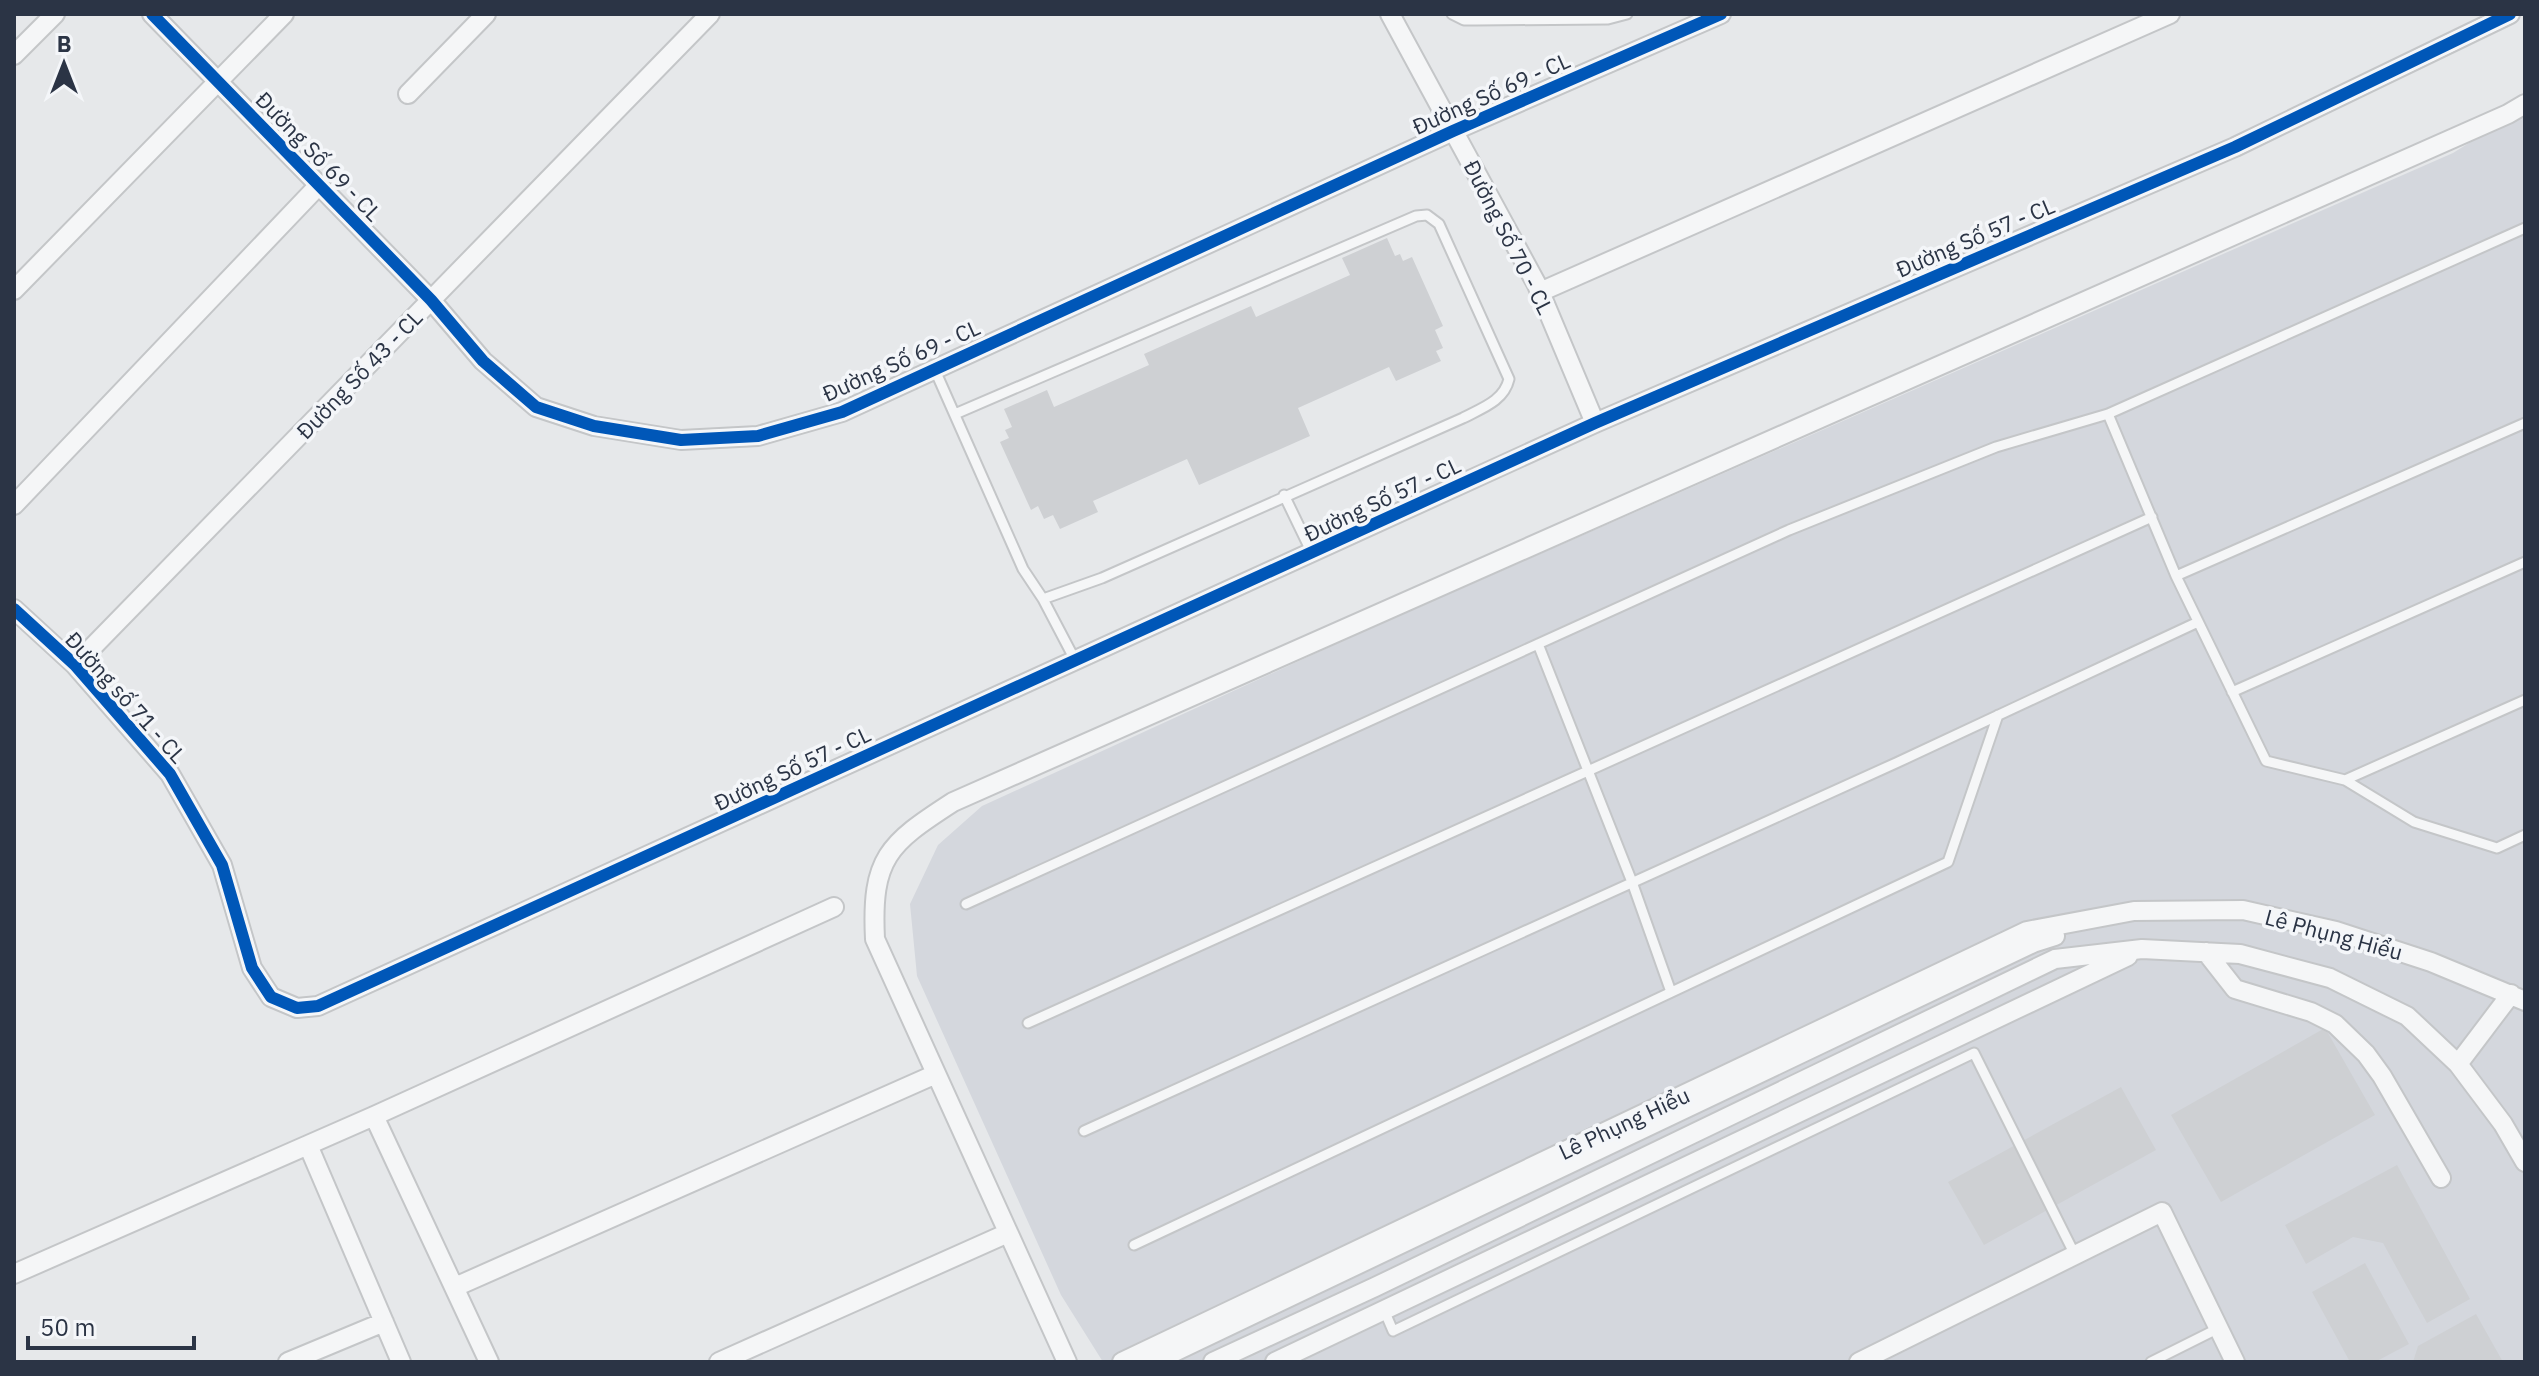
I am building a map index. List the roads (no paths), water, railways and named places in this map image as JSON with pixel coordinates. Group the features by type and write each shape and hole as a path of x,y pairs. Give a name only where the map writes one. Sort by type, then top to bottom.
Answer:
{"street":[{"path":"14,55 55,14"},
{"name":"Đường Số 69 - CL","path":"152,14 431,300 483,361 536,407 594,426 681,440 758,436 842,412 1453,131 1721,14"},
{"path":"14,290 284,14"},
{"path":"408,94 486,14"},
{"name":"Đường Số 43 - CL","path":"75,665 710,14"},
{"name":"Đường Số 70 - CL","path":"1390,14 1540,292 1595,423"},
{"path":"1540,292 2170,14"},
{"name":"Đường Số 57 - CL","path":"271,997 297,1008 318,1006 1595,423 2235,147 2510,14"},
{"path":"1067,1362 875,939 873,902 884,859 910,830 953,802 2525,104"},
{"path":"14,505 319,185"},
{"name":"Đường số 71 - CL","path":"14,609 75,665 170,774 222,865 252,968 271,997"},
{"path":"14,1274 374,1116 834,907"},
{"name":"Lê Phụng Hiểu","path":"1153,1362 1361,1255 2027,931 2134,911 2243,910 2336,931 2431,962 2518,998"},
{"name":"Lê Phụng Hiểu","path":"1275,1362 2142,949"},
{"name":"Lê Phụng Hiểu","path":"1213,1362 2055,959 2142,949 2240,954 2330,978 2407,1016 2458,1064 2503,1124 2525,1162"},
{"path":"2206,952 2235,989 2311,1012 2335,1024 2366,1054 2382,1076 2441,1178"},
{"path":"2458,1064 2518,998"},
{"path":"455,1287 936,1074"},
{"path":"374,1116 489,1362"},
{"path":"308,1145 401,1362"},
{"path":"1859,1362 2162,1212 2235,1362"},
{"path":"719,1362 1008,1233"},
{"path":"1361,1255 1384,1310"},
{"name":"Lê Phụng Hiểu","path":"1122,1362 1361,1255"},
{"path":"288,1362 384,1322"}],"lane":[{"path":"1452,14 1464,20 1608,19 1627,14"},
{"path":"955,414 1416,216 1427,215 1439,224 1509,379 1507,390 1498,399 1463,418 1102,578 1043,599"},
{"path":"966,904 1789,530 1996,447 2108,414 2525,228"},
{"path":"934,368 1023,569 1043,599 1075,660"},
{"path":"2108,414 2176,576 2266,761 2345,780 2414,822 2497,848 2525,835"},
{"path":"2176,576 2525,423"},
{"path":"1284,495 1312,553"},
{"path":"1028,1023 2152,517"},
{"path":"2232,692 2525,562"},
{"path":"1084,1131 2198,622"},
{"path":"1538,644 1632,882 1671,992"},
{"path":"2345,780 2525,700"},
{"path":"1134,1245 1948,862 1998,715"},
{"path":"1384,1310 1393,1331 1974,1053 2075,1255"},
{"path":"2151,1362 2219,1328"}]}
